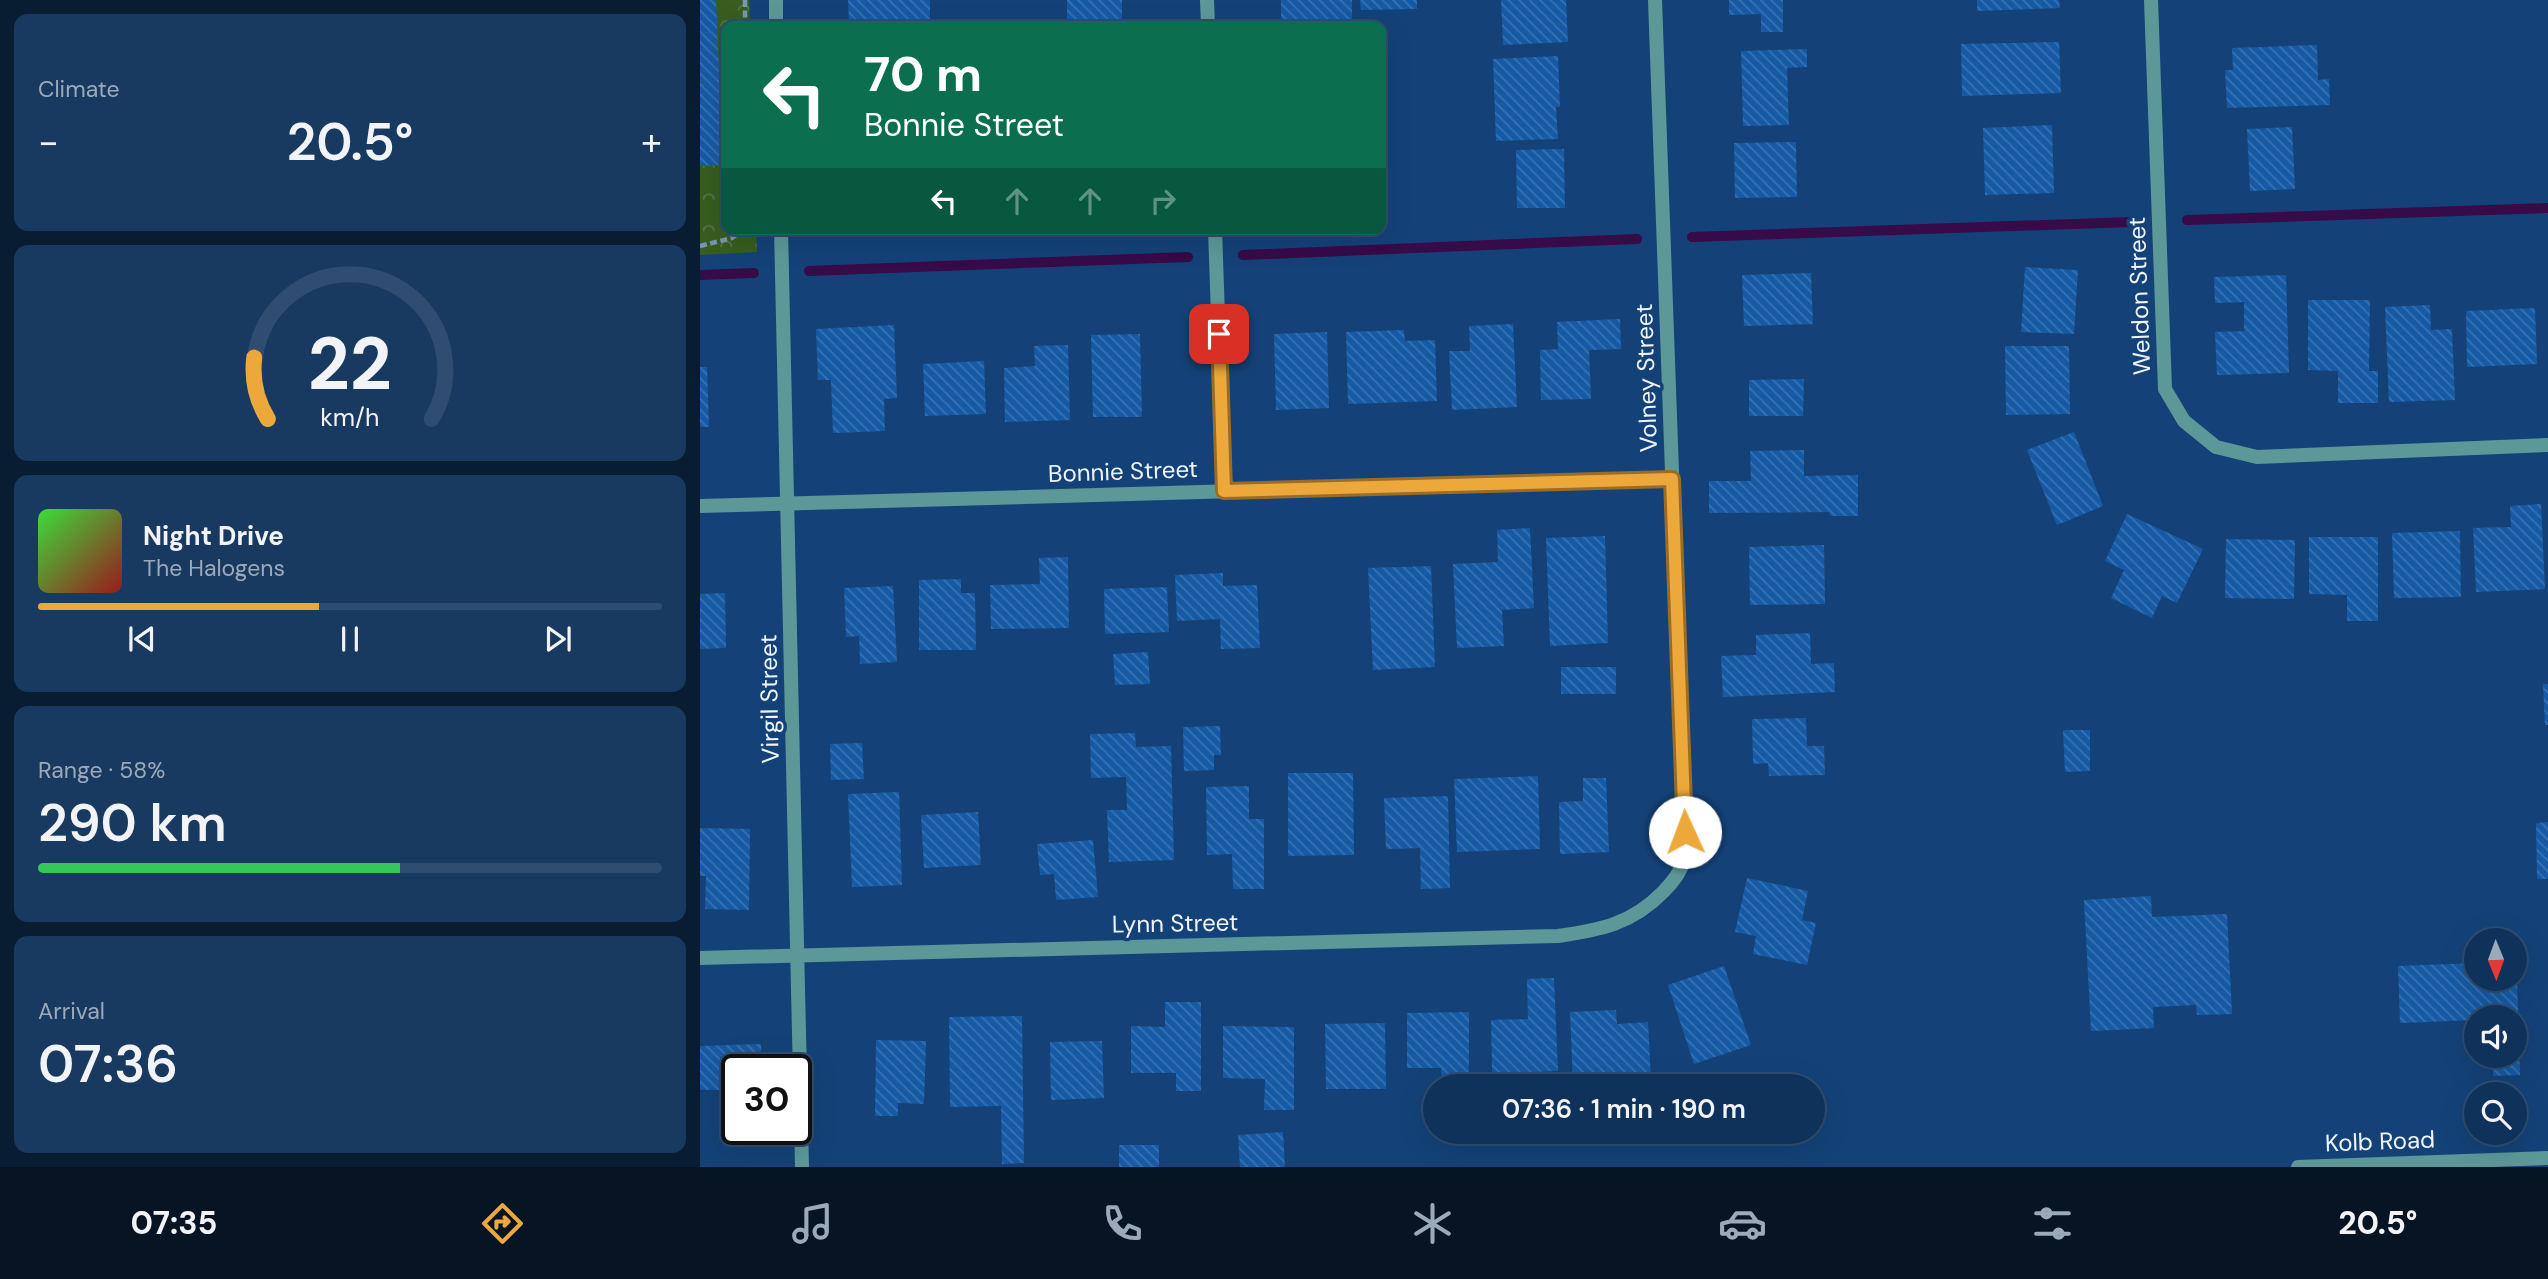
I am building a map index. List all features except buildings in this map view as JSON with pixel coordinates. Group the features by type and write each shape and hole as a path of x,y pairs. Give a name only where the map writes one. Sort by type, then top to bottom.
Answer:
{"street":[{"path":"776,0 776,21"},
{"path":"1207,0 1208,21"},
{"name":"Volney Street","path":"1647,908 1672,883 1684,862 1685,832 1655,0"},
{"name":"Weldon Street","path":"2151,0 2165,389 2184,421 2216,447 2258,457 2548,445"},
{"name":"Virgil Street","path":"781,235 802,1167"},
{"path":"1215,235 1224,491"},
{"name":"Bonnie Street","path":"700,506 1672,479"},
{"name":"Lynn Street","path":"700,958 1558,936 1590,931 1622,921 1647,908"},
{"name":"Kolb Road","path":"2298,1167 2548,1158"}],"path":[{"path":"745,0 746,21"},
{"path":"700,246 736,235"}],"green space":[{"path":"700,0 749,0 750,21 721,21 721,235 756,235 757,252 700,255"}],"waterway":[{"path":"2187,220 2548,208"},
{"path":"1692,237 2132,222"},
{"path":"1243,255 1637,239"},
{"path":"809,271 1188,257"},
{"path":"700,275 754,273"}],"route":[{"path":"1219,334 1224,491 1672,479 1685,832"}]}
